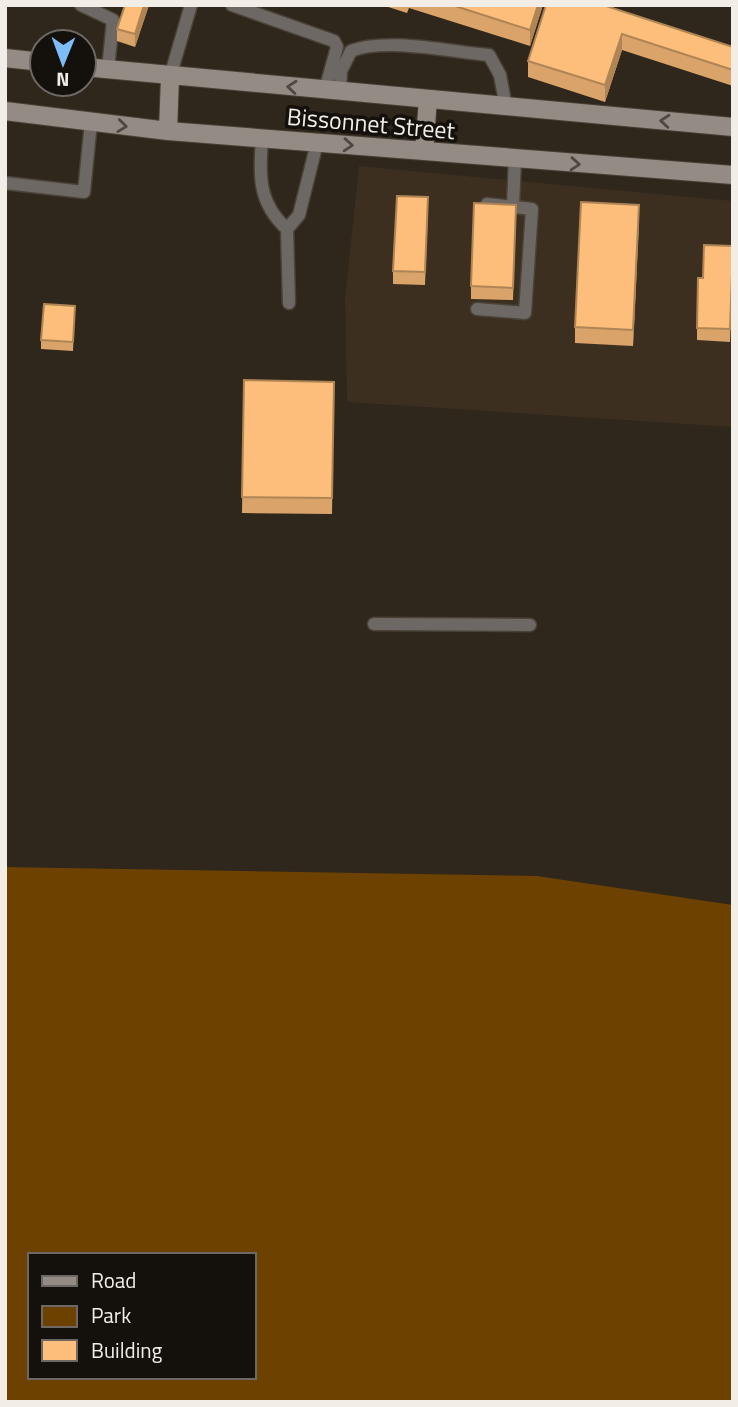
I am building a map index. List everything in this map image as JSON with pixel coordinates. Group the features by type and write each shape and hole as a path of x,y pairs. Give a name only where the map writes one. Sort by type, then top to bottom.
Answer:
{"main road":[{"path":"5,58 28,60"},
{"name":"Bissonnet Street","path":"98,68 170,77 733,127"},
{"path":"167,131 170,77"},
{"path":"424,152 428,99"},
{"name":"Bissonnet Street","path":"5,111 167,131 733,175"}],"lane":[{"path":"81,5 113,20 108,69"},
{"path":"170,77 191,5"},
{"path":"232,5 334,41 337,47 333,91"},
{"path":"333,91 351,51 362,47 397,46 489,55 500,75 506,107"},
{"path":"5,183 84,192 91,121"},
{"path":"262,139 260,173 270,214 287,229"},
{"path":"289,303 287,229 299,215 317,143"},
{"path":"513,206 516,159"},
{"path":"477,309 525,313 532,209 487,204"},
{"path":"374,624 530,625"}],"shaded area":[{"path":"359,166 733,201 733,427 347,402 345,298"}],"green space":[{"path":"5,867 537,876 733,905 733,1402 5,1402"}],"building":[{"path":"125,5 144,5 135,34 117,29"},
{"path":"452,5 538,5 530,30"},
{"path":"546,5 603,5 733,47 733,70 622,34 605,85 528,61"},
{"path":"397,196 428,197 425,272 393,271"},
{"path":"581,202 639,205 633,330 575,327"},
{"path":"474,203 516,205 513,288 471,286"},
{"path":"704,245 733,246 730,329 697,328 698,278 703,278"},
{"path":"44,304 75,306 73,342 41,340"},
{"path":"244,380 334,382 332,498 242,497"}]}
